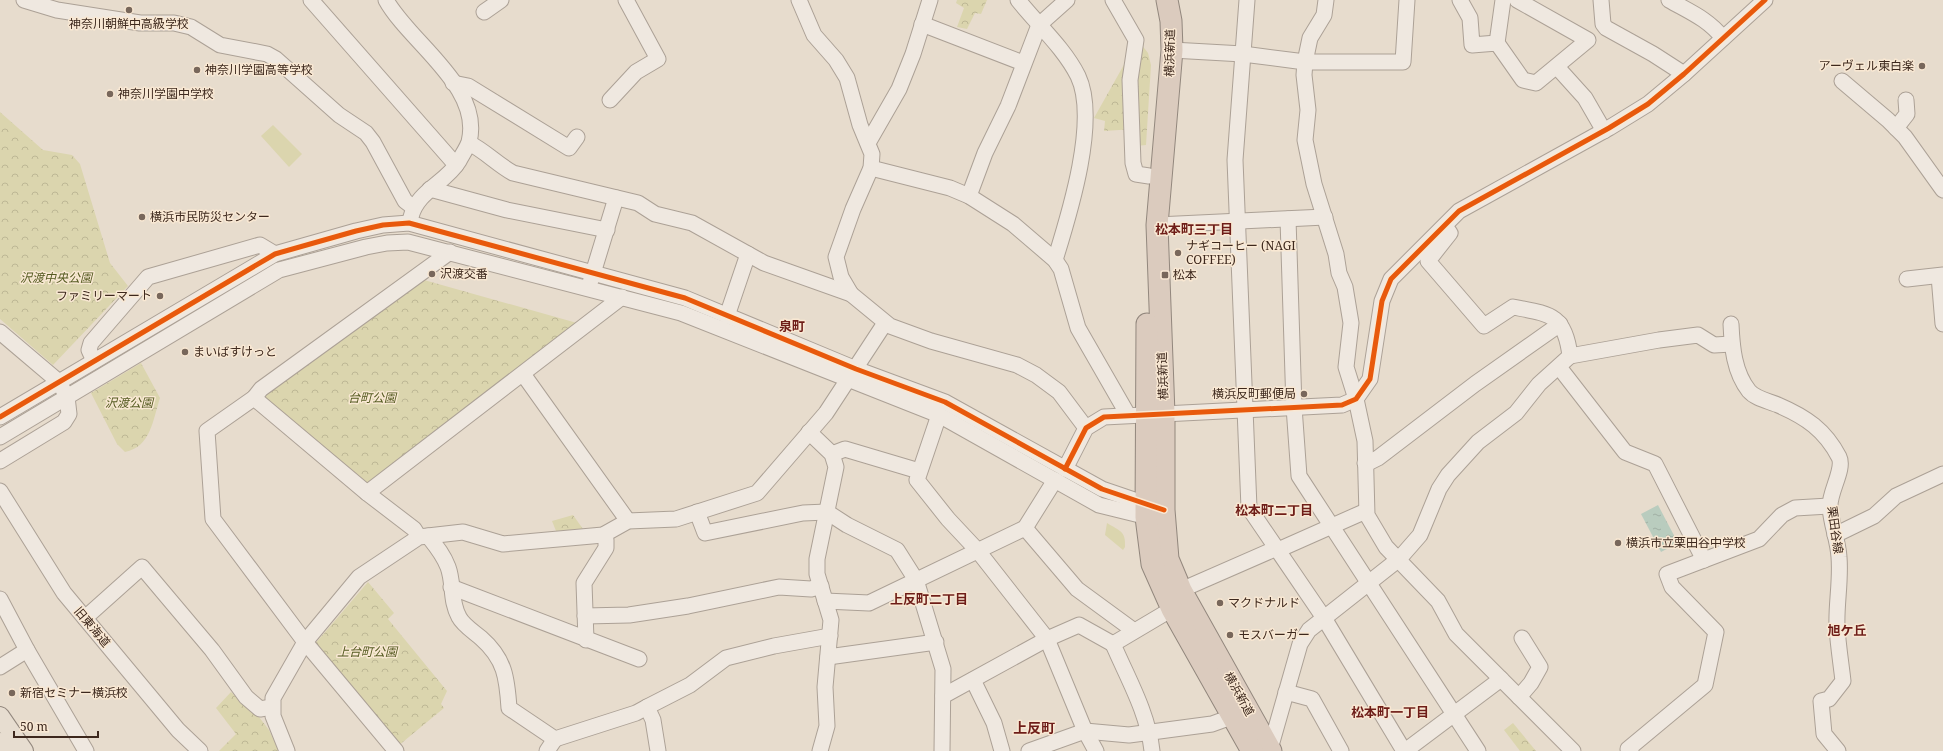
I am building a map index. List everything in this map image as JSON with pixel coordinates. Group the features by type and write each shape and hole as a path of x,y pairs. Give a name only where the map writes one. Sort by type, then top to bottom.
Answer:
{"highway":[{"name":"横浜新道","path":"1156,0 1159,20 1159,44 1146,224 1147,415 1155,513 1152,564 1172,609 1234,716 1264,750"},
{"name":"横浜新道","path":"1147,415 1157,225 1172,50 1167,0"},
{"name":"横浜新道","path":"1155,513 1168,560 1181,590 1264,750"}],"main road":[{"path":"0,716 24,751"},
{"path":"0,742 6,751"}],"street":[{"path":"24,0 57,10 140,23 174,23 191,27 220,45 267,54 276,59 339,115 366,133 373,142 405,201 413,208"},
{"path":"311,0 456,166"},
{"path":"484,12 501,0"},
{"path":"610,100 636,72 658,59 626,0"},
{"path":"799,0 814,34 836,60 847,78 860,125 872,154 871,168 853,209 836,257 841,277 851,294 885,323 931,341 1017,365 1036,375 1059,392 1086,428"},
{"path":"868,143 899,89 930,0"},
{"path":"1018,0 1069,59 1079,78 1084,100 1084,127 1079,173 1068,221 1055,260"},
{"path":"969,196 985,153 1008,106 1023,63 1039,25 1067,0"},
{"path":"1113,0 1136,40 1130,80 1133,163 1136,174 1149,176"},
{"path":"1247,0 1235,160 1249,508 1324,618 1404,751 1501,679"},
{"path":"1326,0 1324,15 1310,38 1305,62 1304,75 1308,110 1304,140 1314,184 1336,254 1339,274 1345,287 1351,323 1346,367 1356,399 1365,441 1366,511 1372,525 1386,547 1438,601 1456,634 1573,751"},
{"path":"1172,50 1243,54 1305,62 1403,62 1407,0"},
{"path":"1460,0 1470,18 1472,45 1497,42"},
{"path":"1503,0 1497,42 1523,80 1536,83 1597,33 1601,0"},
{"path":"1517,0 1597,33 1684,74"},
{"path":"1669,0 1713,25 1724,38"},
{"path":"388,1 435,55 465,101 470,114 469,143 456,166 423,194 413,208 409,224 408,242"},
{"path":"825,601 869,603 1025,528 1060,474 1086,428 1104,417 1342,404 1356,399 1370,379 1382,301 1391,280 1459,211 1604,131 1648,104 1724,38 1761,2"},
{"path":"922,24 1023,63"},
{"path":"1556,67 1585,98 1604,131"},
{"path":"1842,81 1906,137 1943,190"},
{"path":"453,83 468,86 568,148 577,137"},
{"path":"1896,128 1907,114 1906,100"},
{"path":"469,143 482,149 500,165 513,172 638,204 655,214 692,223 764,263 851,294"},
{"path":"871,168 950,188 969,196 1013,224 1055,260 1061,269 1078,328 1147,415"},
{"path":"430,189 507,210 607,230"},
{"path":"589,289 616,198"},
{"path":"1157,225 1325,217"},
{"path":"1288,219 1294,407 1299,476 1478,751"},
{"path":"0,417 275,254 356,231 384,225 409,224 685,298 852,374 1060,474"},
{"path":"1445,226 1450,233 1428,261 1484,326 1512,307 1547,314 1560,324 1568,339 1570,356"},
{"path":"0,437 278,270 366,247 387,243 408,242 681,313 852,374 945,402 1060,474 1099,504 1155,513"},
{"path":"94,361 89,350 91,343 148,277 260,245 275,254"},
{"path":"396,751 305,642 213,519 207,431 254,398 261,389 450,252"},
{"path":"727,316 748,254"},
{"path":"1907,280 1941,276 1943,324"},
{"path":"367,493 622,297"},
{"path":"287,751 273,716 273,698 305,642 359,577 424,537 463,532 503,544 603,535 628,521 676,519 757,493 826,413 885,323"},
{"path":"1365,463 1378,458 1475,384 1560,324"},
{"name":"栗田谷線","path":"1731,324 1732,344 1738,369 1749,391 1757,397 1797,414 1816,426 1827,437 1840,459 1841,468 1835,480 1830,506 1839,557 1837,626 1843,681 1829,699 1821,700 1824,734 1838,751"},
{"path":"0,332 58,382 67,397 69,414 64,422 0,461"},
{"path":"1264,750 1286,692 1300,644 1309,630 1399,559 1420,535 1434,500 1448,475 1478,442 1516,412 1539,384 1570,356 1659,340 1698,335 1714,345 1732,344"},
{"path":"1559,367 1626,452 1655,464 1704,560"},
{"path":"523,374 628,521"},
{"path":"254,398 367,493 440,550 448,568 454,606 460,619 493,648 503,664 509,708 551,745 636,713 690,685 726,658 774,646 830,636"},
{"path":"939,415 917,480 948,520 978,551 1047,639 1096,751"},
{"path":"810,432 832,454 836,467 817,559 817,574 831,620 825,687 827,726 820,751"},
{"path":"832,454 845,449 919,471"},
{"path":"1835,535 1874,516 1896,496 1943,474"},
{"name":"旧東海道","path":"0,491 64,593 178,730 200,751"},
{"path":"1630,751 1628,749 1705,685 1716,632 1672,587 1666,574 1758,539 1782,516 1795,508 1830,506"},
{"path":"1181,590 1366,511"},
{"path":"697,512 705,533 803,513 827,512 847,525 897,550 916,580 943,669 942,751"},
{"path":"1025,528 1077,589 1134,630"},
{"path":"586,640 584,583 606,548 606,540 603,535"},
{"path":"85,618 142,568 212,650 246,697 260,709 272,707"},
{"path":"585,616 629,615 688,606 779,587 811,589 821,586"},
{"path":"451,587 586,640 639,659"},
{"path":"0,599 27,650 86,751"},
{"path":"1113,644 1134,630 1172,609"},
{"path":"943,696 1047,639 1079,625 1113,644 1146,718 1150,732 1152,751"},
{"path":"1519,698 1531,683 1540,666 1522,638"},
{"path":"828,657 936,642"},
{"path":"0,667 27,650"},
{"path":"973,680 994,723 1002,751"},
{"path":"1286,692 1312,699 1341,751"},
{"path":"647,707 653,720 658,751"},
{"path":"1029,751 1086,731 1129,735 1212,724 1234,716"}],"green space":[{"path":"957,0 987,0 981,14 975,13 967,29 957,27 964,8 956,3"},
{"path":"1141,44 1148,53 1151,65 1146,145 1136,146 1135,129 1104,131 1105,121 1094,118 1126,61"},
{"name":"沢渡中央公園","path":"0,112 43,150 72,155 80,164 110,263 128,286 53,365 0,319"},
{"path":"273,125 302,154 289,167 261,136"},
{"name":"台町公園","path":"417,278 584,325 371,487 263,400 263,392"},
{"name":"沢渡公園","path":"141,363 160,398 153,423 146,438 134,449 125,452 117,444 91,393"},
{"path":"573,515 583,529 556,531 552,521"},
{"path":"1107,523 1123,534 1125,547 1123,550 1105,535"},
{"name":"上台町公園","path":"368,582 394,613 388,619 447,691 441,704 444,708 398,746 314,645"},
{"path":"231,692 259,717 269,730 279,751 219,751 236,734 216,708"},
{"path":"1513,723 1536,751 1520,751 1504,730"}],"water":[{"path":"1658,505 1678,543 1661,552 1641,514"}],"cycle path":[{"path":"1065,469 1086,428 1104,417 1342,405 1356,399 1370,379 1382,301 1391,279 1459,211 1609,128 1648,104 1684,74 1765,0"},
{"path":"0,417 275,254 356,231 383,225 409,223 685,298 856,369 945,402 1102,489 1164,510"}],"place":[{"name":"神奈川朝鮮中高級学校","path":"129,10"},
{"name":"アーヴェル東白楽","path":"1922,66"},
{"name":"神奈川学園高等学校","path":"197,70"},
{"name":"神奈川学園中学校","path":"110,94"},
{"name":"横浜市民防災センター","path":"142,217"},
{"name":"ナギコーヒー (NAGI COFFEE)","path":"1178,253"},
{"name":"沢渡交番","path":"432,274"},
{"name":"松本","path":"1165,275"},
{"name":"ファミリーマート","path":"160,296"},
{"name":"まいばすけっと","path":"185,352"},
{"name":"横浜反町郵便局","path":"1304,394"},
{"name":"横浜市立栗田谷中学校","path":"1618,543"},
{"name":"マクドナルド","path":"1220,603"},
{"name":"モスバーガー","path":"1230,635"},
{"name":"新宿セミナー横浜校","path":"12,693"}],"district":[{"name":"松本町三丁目","path":"1194,229"},
{"name":"泉町","path":"792,326"},
{"name":"松本町二丁目","path":"1274,510"},
{"name":"上反町二丁目","path":"929,599"},
{"name":"旭ケ丘","path":"1847,630"},
{"name":"松本町一丁目","path":"1390,712"},
{"name":"上反町","path":"1034,728"}]}
